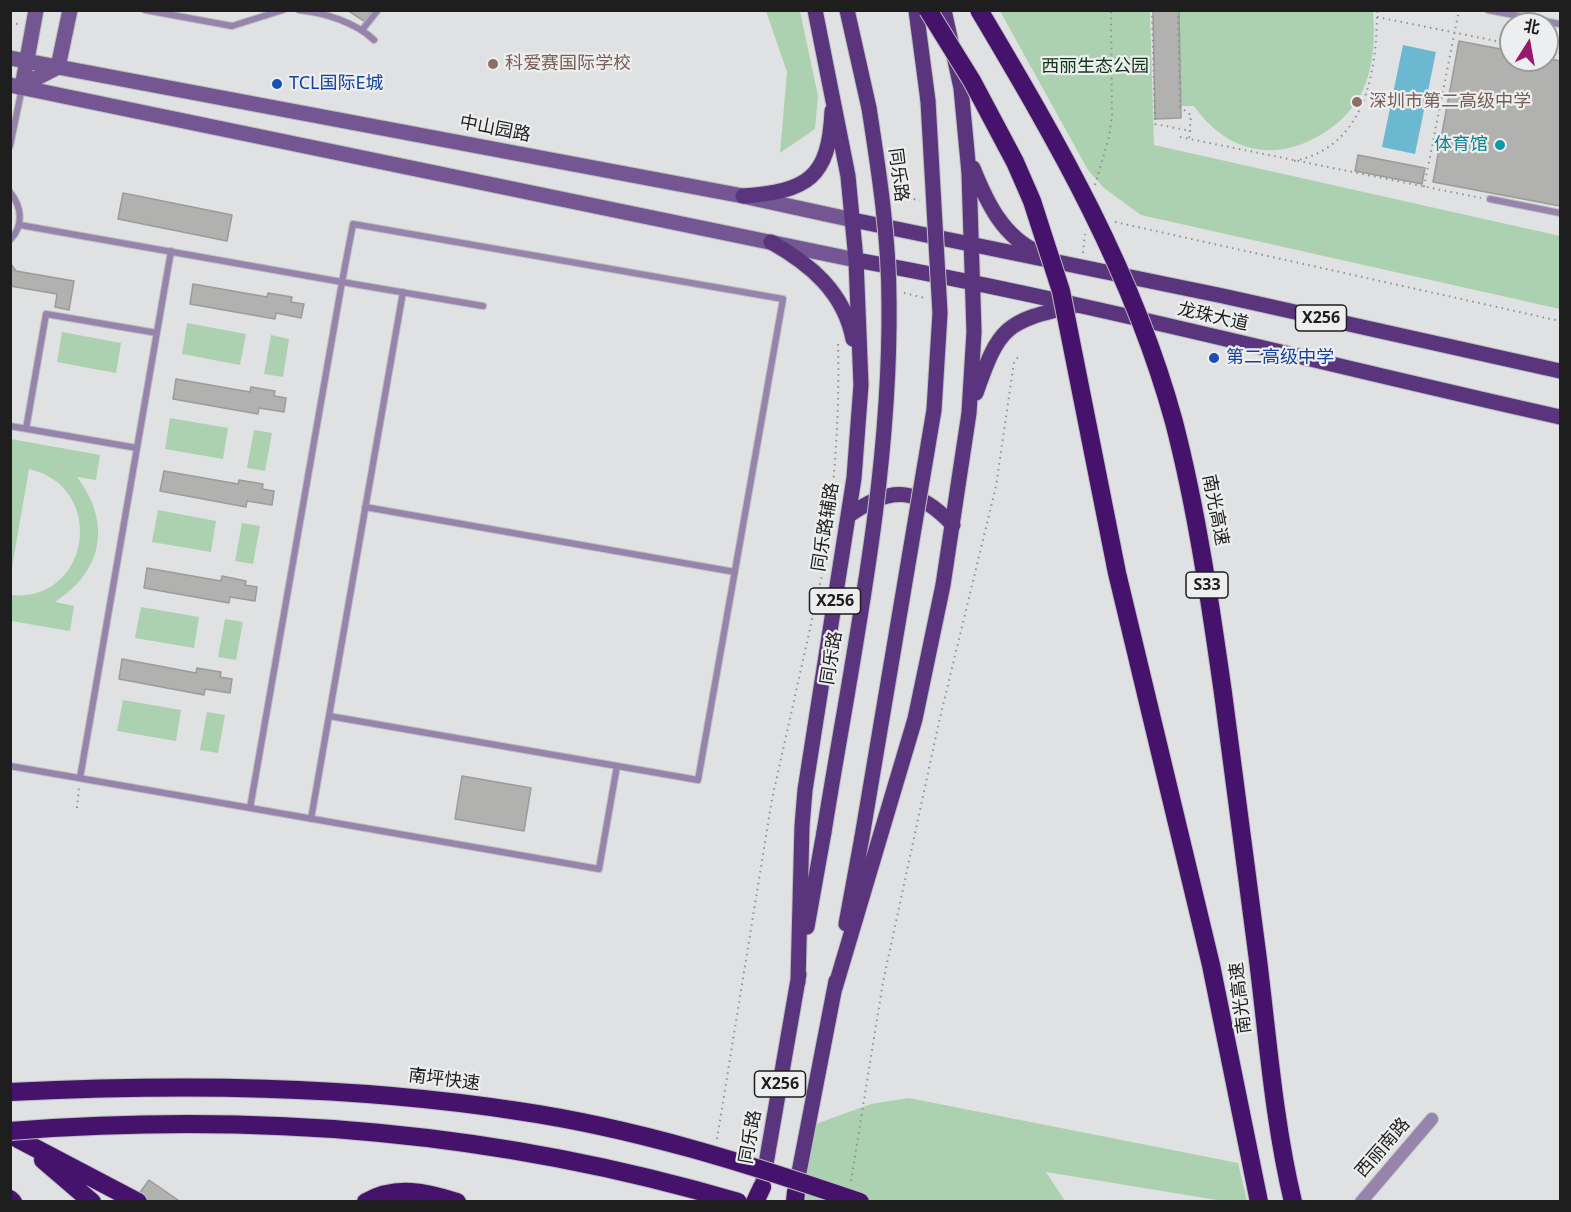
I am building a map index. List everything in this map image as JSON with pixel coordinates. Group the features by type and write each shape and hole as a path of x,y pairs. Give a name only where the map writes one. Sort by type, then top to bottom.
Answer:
{"highway":[{"name":"南光高速","path":"928,10 972,81 1015,162 1032,201 1061,291 1117,573 1211,965 1259,1202"},
{"name":"南光高速","path":"979,10 1059,145 1085,195 1138,315 1173,419 1191,493 1208,588 1244,847 1275,1102 1293,1202"},
{"name":"南坪快速","path":"10,1092 236,1086 428,1098 520,1111 604,1127 686,1147 860,1202"},
{"path":"13,1135 156,1124 224,1124 319,1127 423,1136 510,1148 599,1165 738,1202"},
{"path":"13,1135 92,1202"},
{"path":"13,1135 138,1202"},
{"path":"366,1202 392,1192 409,1190 457,1202"}],"main road":[{"path":"14,86 27,61 36,10"},
{"path":"14,86 58,67 70,10"},
{"name":"同乐路辅路","path":"798,982 801,837 805,790 848,516 861,384 856,260 844,141 815,10"},
{"name":"同乐路","path":"759,1197 824,832 874,522 889,349 887,243 869,108 847,10"},
{"name":"同乐路","path":"795,1198 862,837 934,410 940,313 928,101 916,10"},
{"path":"944,10 961,88 972,244 971,281"},
{"name":"中山园路","path":"10,58 743,196 972,244"},
{"path":"14,86 856,260"},
{"path":"743,196 787,191 815,173 825,156 829,141 833,87"},
{"path":"966,152 993,212 1015,238 1050,258 1081,267"},
{"path":"771,242 815,271 842,306 852,332 861,384"},
{"name":"龙珠大道","path":"972,244 1560,371"},
{"name":"龙珠大道","path":"856,260 971,281 1560,417"},
{"name":"X256","path":"835,988 915,719 953,525 969,413 974,332 971,281"},
{"name":"X256","path":"969,413 988,356 1004,333 1023,319 1078,305"},
{"path":"848,516 874,499 900,493 928,502 953,525"}],"street":[{"name":"西丽南路","path":"1361,1202 1428,1123"}],"lane":[{"path":"145,10 232,26 283,10"},
{"path":"299,10 362,30 374,40"},
{"path":"362,30 378,10"},
{"path":"1488,10 1560,24"},
{"path":"10,146 14,86"},
{"path":"10,192 18,203 20,225 10,240"},
{"path":"1490,200 1560,213"},
{"path":"250,808 353,224 783,299 698,780 329,716"},
{"path":"20,225 483,306"},
{"path":"80,778 171,251"},
{"path":"311,819 403,292"},
{"path":"26,429 46,314 157,333"},
{"path":"10,426 137,448"},
{"path":"366,507 735,572"},
{"path":"10,766 599,869 617,766"}],"path":[{"path":"1093,192 1109,137 1112,116 1111,10"},
{"path":"1152,10 1155,124 1191,131"},
{"path":"1178,10 1180,106 1191,115 1189,139"},
{"path":"1291,161 1308,158 1329,147 1343,137 1352,125 1364,98 1376,40 1377,10"},
{"path":"1425,187 1459,10"},
{"path":"1377,17 1499,41"},
{"path":"1440,108 1446,109"},
{"path":"1180,137 1490,200"},
{"path":"891,195 921,200"},
{"path":"1110,221 1560,321"},
{"path":"1081,267 1086,225"},
{"path":"904,293 933,300"},
{"path":"716,1140 772,799 824,565 834,488 839,388 838,339"},
{"path":"853,1165 883,981 939,722 996,486 1014,362 1019,356"},
{"path":"77,808 80,778"}],"green space":[{"path":"766,11 800,11 818,96 815,129 780,153 787,72"},
{"name":"西丽生态公园","path":"1000,11 1150,11 1154,145 1560,236 1560,309 1141,215 1104,188 1088,170"},
{"path":"1179,11 1373,11 1373,54 1365,86 1343,118 1322,134 1304,143 1286,149 1268,150 1236,143 1221,134 1194,106 1181,106"},
{"path":"187,323 246,334 240,365 182,354"},
{"path":"62,332 121,343 116,373 57,362"},
{"path":"271,335 289,339 283,377 264,374"},
{"path":"170,418 228,428 223,459 165,449"},
{"path":"254,430 272,433 265,471 247,468"},
{"path":"11,439 100,455 96,480 77,477 88,494 95,512 98,529 97,545 84,576 55,602 74,606 70,631 11,621 11,595 38,593 58,581 72,563 79,542 79,519 71,497 54,480 29,469 11,573"},
{"path":"158,510 216,521 211,552 152,542"},
{"path":"242,523 260,526 253,564 235,561"},
{"path":"141,607 199,617 194,648 135,638"},
{"path":"225,619 243,622 236,660 218,657"},
{"path":"123,700 181,710 176,741 117,731"},
{"path":"207,712 225,715 218,753 200,750"},
{"path":"909,1098 1238,1163 1247,1201 1223,1201 1046,1172 1065,1201 803,1202 813,1125 871,1104"}],"water":[{"path":"1403,45 1436,52 1415,154 1382,147"}],"building":[{"path":"347,10 373,10 364,21"},
{"path":"1153,10 1179,10 1181,118 1155,119"},
{"name":"体育馆","path":"1459,41 1499,49 1499,72 1559,72 1560,61 1560,206 1433,182"},
{"path":"1358,155 1425,168 1422,184 1355,171"},
{"path":"123,193 232,215 227,241 118,219"},
{"path":"10,263 16,271 74,281 69,310 55,307 57,294 10,286"},
{"path":"193,284 267,297 268,293 292,297 291,302 304,304 301,318 276,313 275,319 190,304"},
{"path":"176,379 250,392 251,387 275,391 274,396 286,398 284,412 259,408 258,414 173,399"},
{"path":"164,471 238,484 239,480 263,484 262,489 274,491 272,505 247,501 246,507 160,491"},
{"path":"147,568 221,581 222,576 246,581 245,585 257,587 255,601 230,597 229,603 144,588"},
{"path":"122,659 196,673 197,668 221,672 220,677 232,679 230,693 205,689 204,695 119,679"},
{"path":"462,776 531,788 524,831 455,819"},
{"path":"149,1180 178,1200 177,1202 133,1202"}],"place":[{"name":"科爱赛国际学校","path":"493,64"},
{"name":"TCL国际E城","path":"277,84"},
{"name":"深圳市第二高级中学","path":"1357,102"},
{"name":"体育馆","path":"1500,145"},
{"name":"第二高级中学","path":"1214,358"}]}
